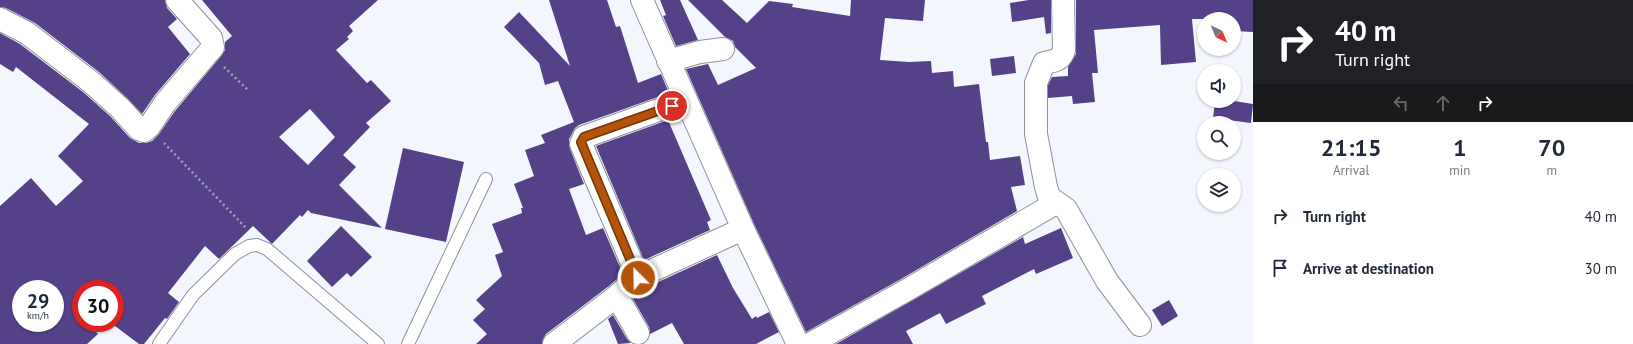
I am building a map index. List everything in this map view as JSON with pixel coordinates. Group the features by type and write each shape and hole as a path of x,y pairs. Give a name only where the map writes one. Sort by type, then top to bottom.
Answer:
{"street":[{"path":"0,19 27,33 91,82 120,108 139,129 144,130 149,127 165,103 213,47 211,38 177,0"},
{"path":"642,0 743,229 798,344"},
{"path":"1063,0 1063,56 1058,60 1044,63 1036,83 1036,134 1046,187 1049,197 1066,209 1107,281 1140,325"},
{"path":"668,61 700,52 723,49"},
{"path":"638,278 581,142 584,137 686,100"},
{"path":"810,344 907,290 1056,202"},
{"path":"554,344 638,278 743,229"},
{"path":"617,296 638,333"}],"lane":[{"path":"408,344 486,179"},
{"path":"159,344 193,295 235,254 249,246 257,245 267,249 378,344"}],"path":[{"path":"209,52 248,90"},
{"path":"149,127 267,249"}],"building":[{"path":"0,0 165,0 167,8 177,19 168,27 190,54 155,95 142,114 99,72 35,23 6,8 0,7"},
{"path":"202,0 378,0 349,26 353,31 347,37 349,39 336,50 367,83 371,80 391,101 366,123 370,127 343,155 356,167 339,185 382,228 311,213 308,210 302,217 300,215 272,244 253,226 219,259 205,246 168,293 179,302 167,319 165,318 144,344 139,344 123,332 124,280 72,280 72,332 96,332 98,334 87,344 0,344 0,206 31,178 56,206 83,181 58,156 89,124 16,67 13,72 0,64 0,33 20,44 83,92 111,117 130,138 139,143 152,141 159,134 175,111 222,55 225,50 225,42 232,36","holes":["310,109 335,137 308,165 279,137"]},
{"path":"549,0 607,0 616,27 620,26 638,83 661,74 669,93 579,125 575,128 569,139 570,149 584,184 569,189 586,235 603,228 623,274 546,334 542,344 476,344 487,334 473,320 485,309 476,300 502,276 495,255 503,252 492,224 522,213 521,208 523,208 514,184 534,176 525,150 545,143 541,135 574,122 558,81 545,85 539,63 504,27 519,12 570,66"},
{"path":"660,0 680,0 698,40 676,46 663,16 666,15"},
{"path":"688,0 722,0 747,23 769,1 793,4 792,7 850,16 851,0 925,0 923,21 885,18 880,60 909,62 931,61 932,73 953,71 954,87 979,84 986,142 988,142 990,160 1020,156 1025,185 1011,187 1017,211 901,279 806,332 754,224 686,69 708,64 718,85 756,68 735,47 733,41 725,37"},
{"path":"1029,0 1051,0 1051,33 1046,34 1044,17 1012,22 1010,3"},
{"path":"1076,0 1253,0 1253,32 1241,31 1241,12 1197,12 1197,19 1192,19 1196,62 1161,65 1160,25 1094,30 1098,73 1092,73 1095,102 1073,104 1072,96 1048,98 1048,85 1052,77 1068,76 1068,67 1076,54"},
{"path":"1014,56 1016,73 992,76 990,59"},
{"path":"1241,102 1253,104 1251,123 1241,122 1241,116 1213,116 1214,108 1241,108"},
{"path":"668,120 711,220 707,222 710,230 644,260 596,146"},
{"path":"403,148 464,162 446,242 385,229"},
{"path":"341,226 372,257 351,277 347,273 332,287 307,261"},
{"path":"1061,228 1073,258 1036,274 1034,269 982,296 986,304 946,324 940,313 906,331 913,344 836,344 1023,237 1025,244"},
{"path":"717,255 733,288 752,319 756,316 757,318 769,312 779,332 756,344 684,344 672,323 650,334 649,327 633,299 645,288"},
{"path":"1169,300 1178,316 1162,326 1152,310"},
{"path":"613,315 627,339 631,343 618,344 608,319"}],"route":[{"path":"638,278 581,142 584,137 672,106"}]}
